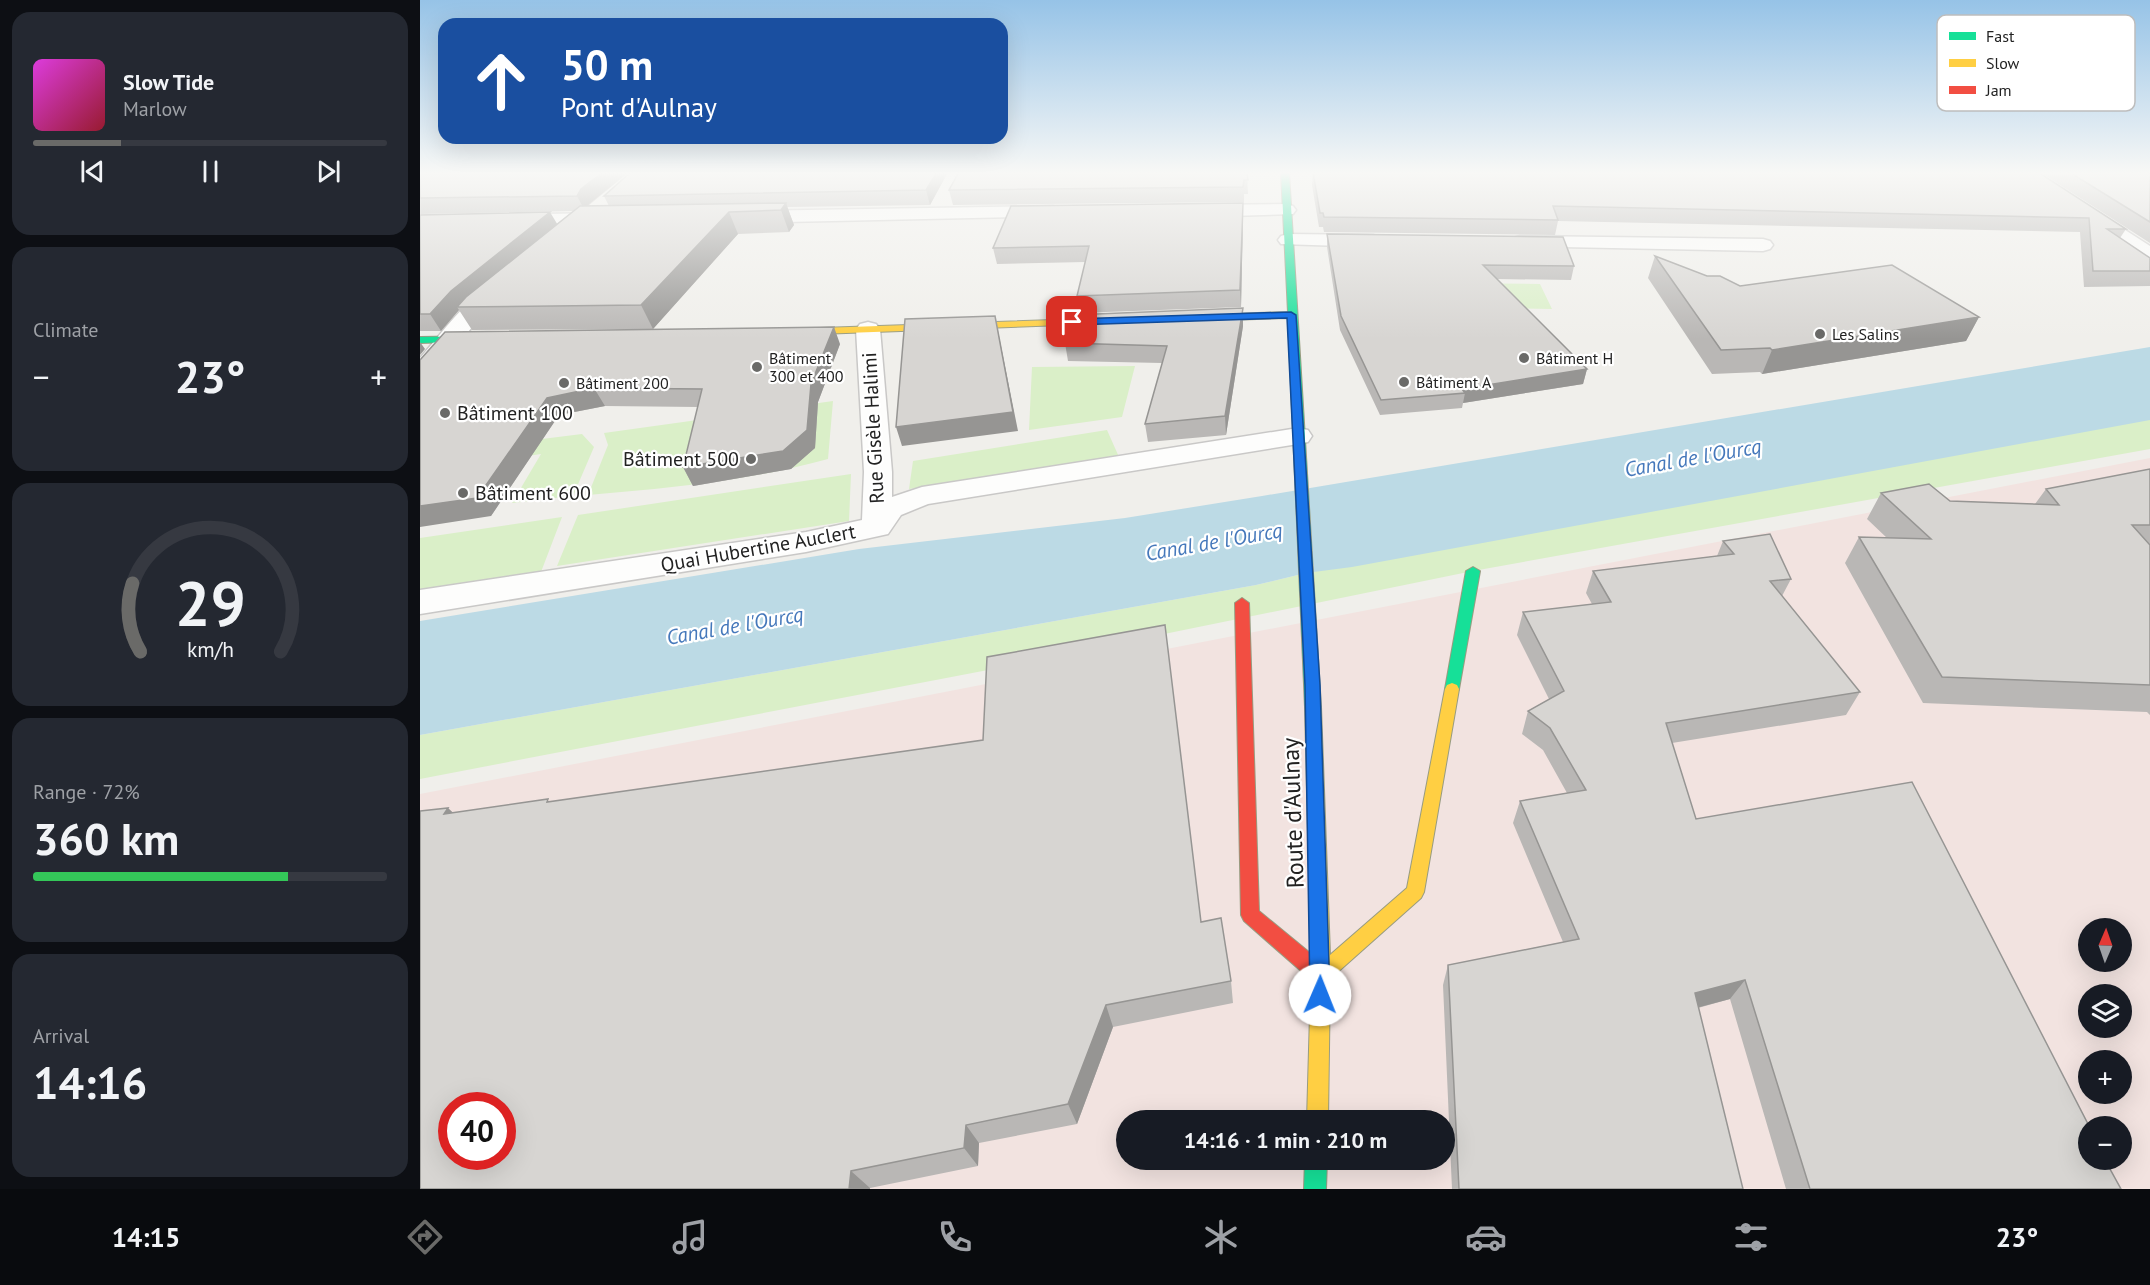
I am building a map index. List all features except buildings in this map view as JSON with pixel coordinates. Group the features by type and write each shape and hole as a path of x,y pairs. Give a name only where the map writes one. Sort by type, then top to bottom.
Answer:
{"street":[{"path":"559,241 576,227"},
{"path":"1287,227 1298,436"},
{"path":"2108,227 2150,255"},
{"path":"1288,240 1395,241"},
{"path":"1501,242 1762,245"},
{"path":"420,373 471,314 515,278"},
{"path":"1189,318 1291,315"},
{"path":"775,333 1131,320"},
{"name":"Rue Gisèle Halimi","path":"868,329 878,472 877,527"},
{"path":"420,340 495,339"},
{"name":"Quai Hubertine Auclert","path":"420,602 806,542 877,527 890,508 922,496 1298,436"},
{"name":"Route d'Aulnay","path":"1298,436 1312,685 1321,975 1317,1110"},
{"path":"1242,603 1250,915 1321,975 1415,892 1473,572"},
{"path":"1315,1189 1316,1170"}],"shaded area":[{"path":"2150,458 2150,1189 420,1189 420,794"}],"green space":[{"path":"1435,283 1540,284 1552,309 1437,307"},
{"path":"1135,366 1122,417 1029,430 1032,367"},
{"path":"833,401 828,459 739,478 588,495 608,445 604,433"},
{"path":"2150,419 2150,449 1473,571 988,670 420,779 420,735 1256,585 1306,573"},
{"path":"1107,430 1119,457 909,489 913,461"},
{"path":"582,434 594,447 573,496 512,503 541,454 484,462 501,444"},
{"path":"851,474 849,521 557,566 578,515"},
{"path":"562,517 541,572 420,591 420,538"}],"water":[{"name":"Canal de l'Ourcq","path":"2150,347 2150,420 1352,567 1306,573 1256,585 420,735 420,621 859,549 1125,518"}],"traffic: fast":[{"path":"1288,227 1313,707"},
{"path":"1198,318 1291,315"},
{"path":"420,340 484,339"},
{"path":"1452,689 1473,571"},
{"path":"1315,1189 1316,1170"}],"traffic: slow":[{"path":"791,332 1114,321"},
{"path":"1308,964 1321,975 1415,892 1452,689"},
{"path":"1313,707 1321,975 1317,1110"}],"traffic: jam":[{"path":"1242,603 1250,915 1308,964"}],"place":[{"name":"Les Salins","path":"1820,334"},
{"name":"Bâtiment H","path":"1524,358"},
{"name":"Bâtiment 300 et 400","path":"757,367"},
{"name":"Bâtiment A","path":"1404,382"},
{"name":"Bâtiment 200","path":"564,383"},
{"name":"Bâtiment 100","path":"445,413"},
{"name":"Bâtiment 500","path":"751,459"},
{"name":"Bâtiment 600","path":"463,493"}],"route":[{"path":"1072,322 1291,315 1312,685 1320,995"}]}
